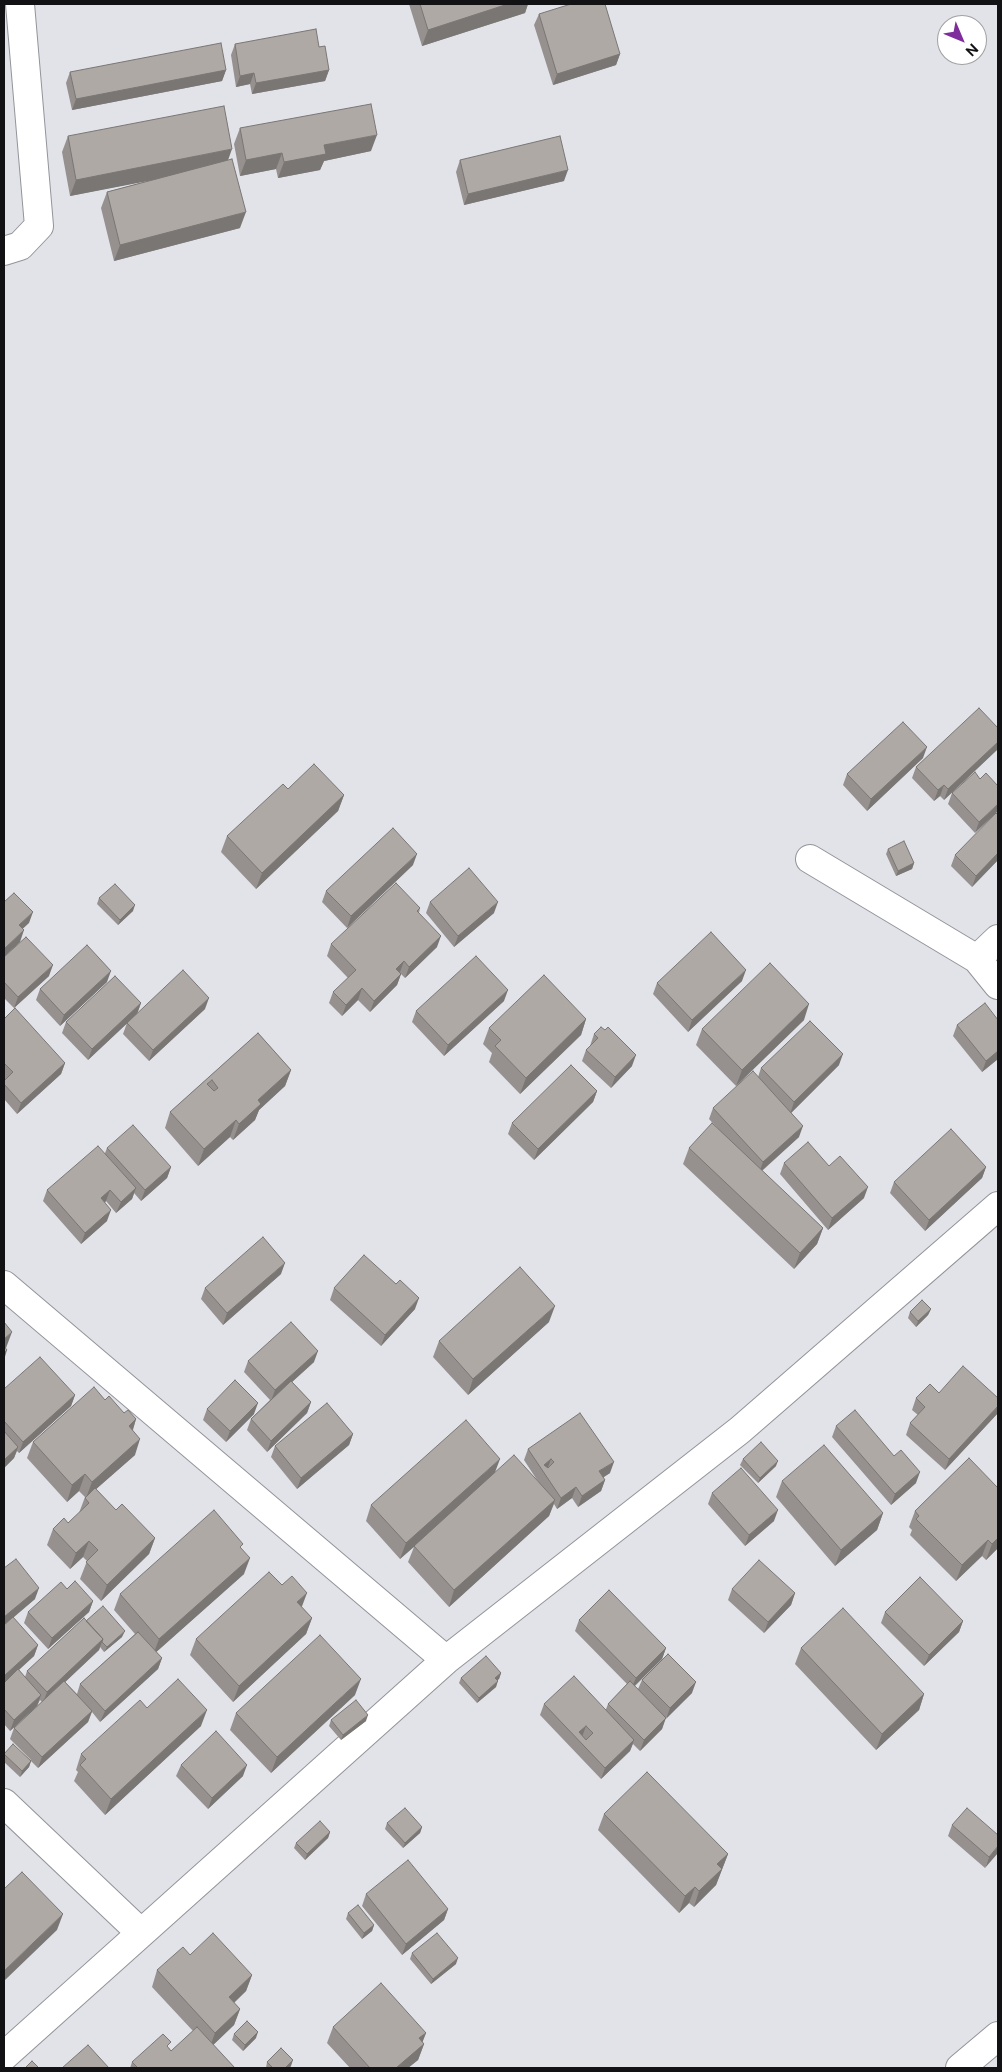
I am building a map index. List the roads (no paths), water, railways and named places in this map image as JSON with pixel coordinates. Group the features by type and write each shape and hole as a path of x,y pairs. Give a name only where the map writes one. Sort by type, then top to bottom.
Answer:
{"street":[{"path":"4,251 20,246 39,226 20,4"},
{"path":"810,859 977,959 998,985"},
{"path":"977,959 998,939"},
{"path":"4,2056 446,1660 740,1430 998,1206"},
{"path":"4,1285 446,1660"},
{"path":"4,1803 140,1933"},
{"path":"960,2068 998,2036"}]}
